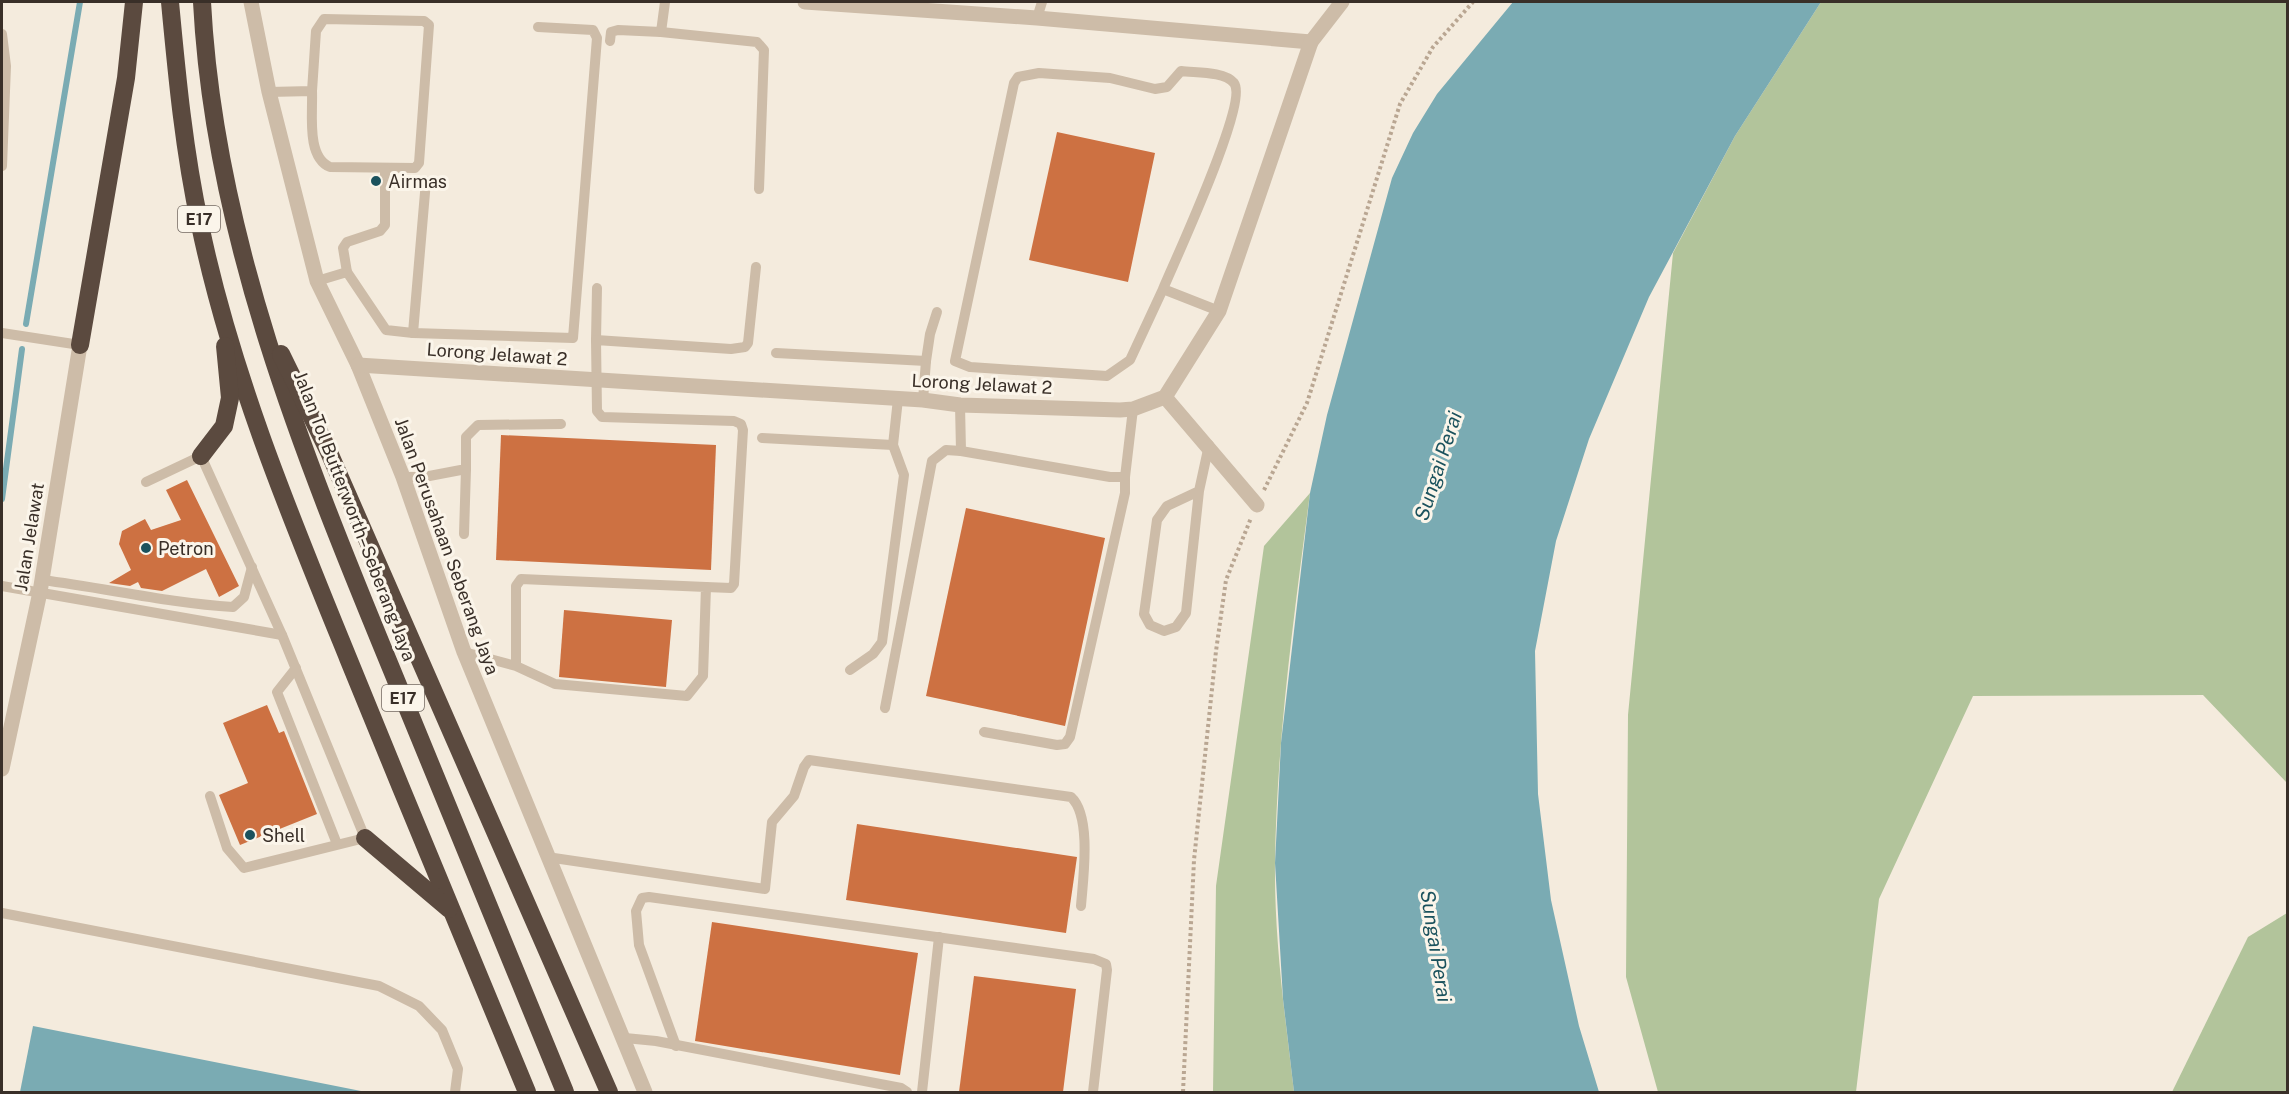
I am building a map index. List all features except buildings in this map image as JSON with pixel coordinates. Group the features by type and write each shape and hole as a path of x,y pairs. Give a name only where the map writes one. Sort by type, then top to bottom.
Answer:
{"highway":[{"path":"80,345 126,78 134,2"},
{"name":"E17","path":"170,2 182,125 200,226 222,311 259,428 318,585 527,1092"},
{"name":"Jalan Tol Butterworth–Seberang Jaya","path":"202,2 214,118 233,219 254,299 291,413 352,574 565,1092"},
{"path":"254,299 328,450 609,1092"},
{"path":"201,456 224,426 230,398 222,311"},
{"path":"364,838 451,910"}],"street":[{"name":"Jalan Perusahaan Seberang Jaya","path":"251,2 269,92 317,281 358,365 403,477 464,652 547,857 625,1038 645,1092"},
{"path":"805,2 1037,18 1311,42"},
{"path":"1257,505 1209,445 1165,398 1219,311 1311,42 1342,2"},
{"name":"Jalan Jelawat","path":"2,769 41,586 80,345"},
{"name":"Lorong Jelawat 2","path":"358,365 923,400 960,405 1133,409 1165,398"}],"lane":[{"path":"662,32 665,2"},
{"path":"1037,18 1042,2"},
{"path":"324,19 424,21 429,25 419,163 415,168 330,167 322,164 315,153 312,91 316,31 324,19"},
{"path":"385,169 385,225 380,231 347,242 344,249 347,272 386,330 413,333 573,338 597,38 593,30 538,27"},
{"path":"610,41 611,32 618,30 757,42 764,50 759,189"},
{"path":"2,34 6,66 2,165"},
{"path":"1181,71 1224,77 1233,82 1238,92 1232,124 1163,289 1130,360 1107,376 970,367 956,362 1014,83 1018,77 1040,73 1110,78 1155,89 1167,87 1181,71"},
{"path":"269,92 312,91"},
{"path":"413,333 426,182"},
{"path":"596,340 731,349 745,347 748,343 756,267"},
{"path":"317,281 347,272"},
{"path":"516,666 516,586 521,579 731,588 734,584 743,430 741,424 734,421 602,417 597,411 597,288"},
{"path":"1163,289 1219,311"},
{"path":"923,400 930,334 937,312"},
{"path":"2,333 80,345"},
{"path":"776,353 926,361"},
{"path":"850,670 873,654 882,642 904,475 894,445 898,399"},
{"path":"960,405 961,451"},
{"path":"984,732 1057,745 1065,744 1070,737 1125,493 1133,409"},
{"path":"464,534 466,437 478,424 561,424"},
{"path":"762,438 894,445"},
{"path":"1199,491 1167,506 1157,520 1144,614 1150,625 1164,631 1176,627 1186,613 1199,491 1209,445"},
{"path":"885,708 932,461 946,450 961,451 1110,477 1125,477"},
{"path":"146,482 201,456 282,635 364,838 244,868 226,848 210,796"},
{"path":"403,477 424,477 466,469"},
{"path":"2,586 91,586 189,604 233,607 244,597 252,567"},
{"path":"41,586 282,635"},
{"path":"464,652 516,666 555,684 687,696 703,676 706,587"},
{"path":"296,669 277,692 337,844"},
{"path":"547,857 765,889 772,822 794,796 804,767 809,760 1071,797 1080,808 1085,856 1081,906"},
{"path":"676,1046 639,945 636,911 642,898 650,897 1094,959 1106,964 1093,1092"},
{"path":"2,913 379,986 419,1006 442,1030 458,1069 455,1092"},
{"path":"922,1092 939,937"},
{"path":"625,1038 901,1088 907,1092"}],"path":[{"path":"1183,1092 1194,861 1216,651 1226,580 1257,505 1307,403 1400,104 1433,48 1473,2"}],"green space":[{"path":"1821,2 2287,2 2287,783 2203,695 1973,696 1879,899 1856,1092 1658,1092 1626,977 1628,715 1673,253 1735,136"},
{"path":"1310,493 1292,631 1276,815 1275,890 1278,948 1294,1092 1213,1092 1216,886 1264,546"},
{"path":"2287,913 2287,1092 2172,1092 2248,937"}],"water":[{"name":"Sungai Perai","path":"1513,2 1821,2 1735,136 1649,297 1589,439 1556,541 1535,651 1538,794 1551,900 1579,1026 1599,1092 1294,1092 1283,999 1275,863 1281,743 1310,493 1327,415 1392,178 1413,133 1437,94"},
{"path":"33,1026 366,1092 20,1092"}],"waterway":[{"path":"26,324 80,2"},
{"path":"2,499 22,349"}],"place":[{"name":"Airmas","path":"376,181"},
{"name":"Petron","path":"146,548"},
{"name":"Shell","path":"250,835"}]}
